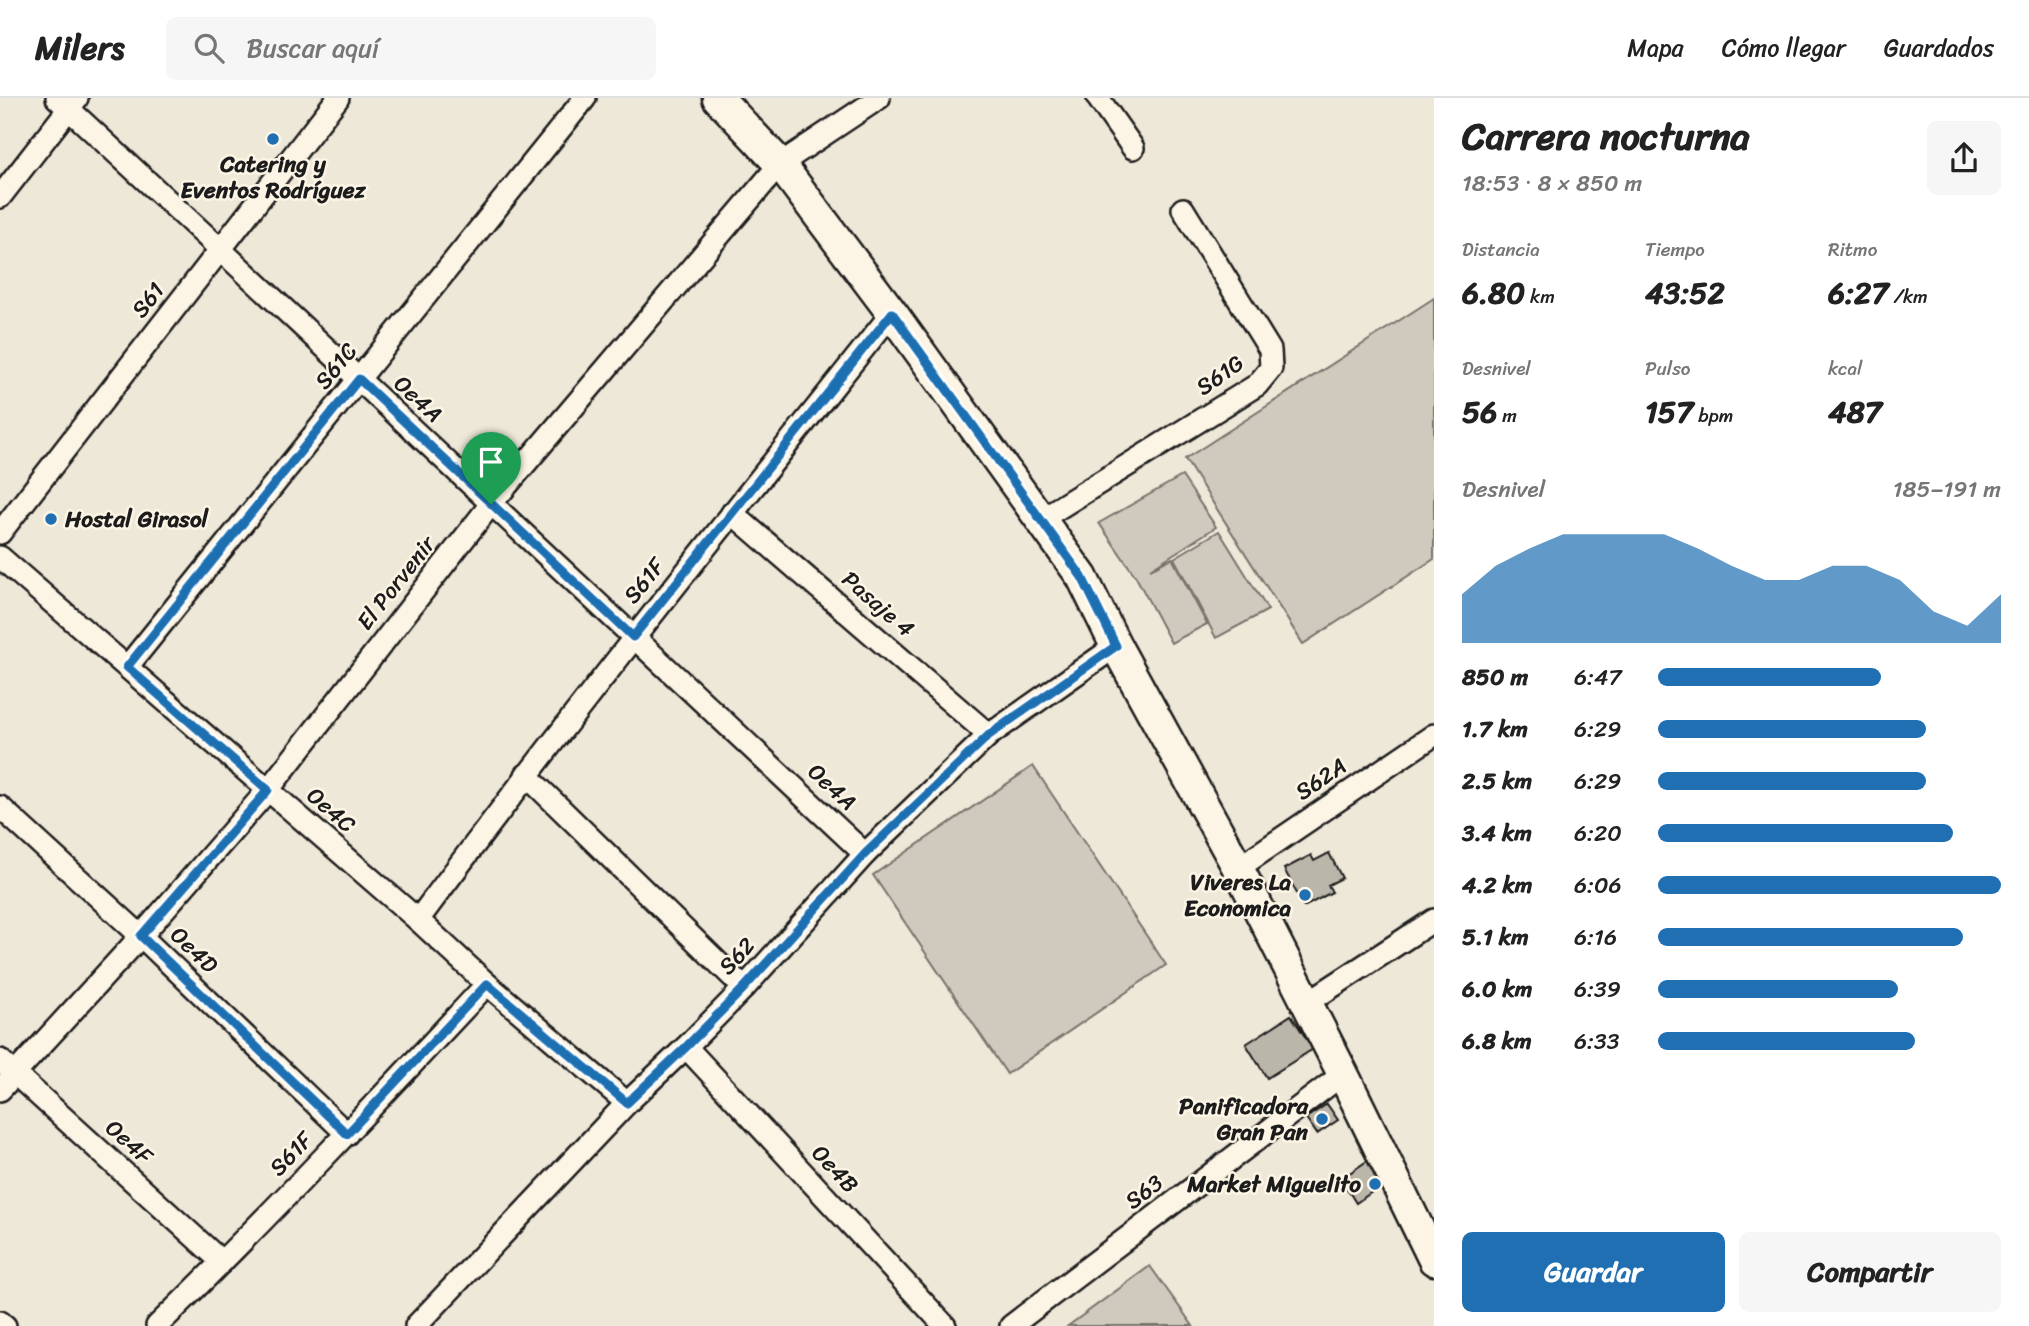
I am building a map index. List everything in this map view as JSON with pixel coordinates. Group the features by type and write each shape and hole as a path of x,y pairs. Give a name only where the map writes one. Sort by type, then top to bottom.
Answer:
{"street":[{"name":"S61","path":"0,533 338,98"},
{"name":"S61C","path":"127,667 585,98"},
{"path":"718,98 780,164 892,313 1082,577 1116,646 1238,868 1434,1260"},
{"name":"El Porvenir","path":"0,1090 8,1067 141,936 268,790 491,504 780,164 879,98"},
{"path":"1098,98 1133,148"},
{"name":"Oe4A","path":"67,101 220,249 865,854"},
{"path":"0,198 67,101"},
{"name":"S61G","path":"1041,519 1257,385 1271,368 1270,350 1183,209"},
{"name":"S61F","path":"418,920 633,637 892,313"},
{"name":"Pasaje 4","path":"732,513 989,735"},
{"name":"Oe4C","path":"0,556 418,920 487,984 627,1103"},
{"name":"S62","path":"416,1326 627,1103 744,988 865,854 989,735 1116,646"},
{"name":"S62A","path":"1238,868 1434,735"},
{"path":"526,775 744,988"},
{"name":"Oe4D","path":"0,807 141,936 347,1134"},
{"path":"1307,1003 1434,920"},
{"name":"S61F","path":"158,1326 347,1134 487,984"},
{"name":"Oe4B","path":"686,1047 945,1326"},
{"name":"Oe4F","path":"8,1067 222,1262"},
{"name":"S63","path":"1011,1326 1343,1074"},
{"path":"0,1322 5,1326"}],"shaded area":[{"path":"1434,298 1434,559 1303,644 1185,459"},
{"path":"1182,476 1216,527 1150,569 1172,558 1207,624 1171,643 1136,577 1099,523"},
{"path":"1219,531 1268,610 1216,638 1174,558"},
{"path":"1033,766 1166,965 1007,1074 873,875"},
{"path":"1150,1266 1193,1326 1068,1326"}],"building":[{"path":"1329,853 1342,878 1328,885 1332,892 1304,907 1284,869 1311,855 1314,861"},
{"path":"1291,1015 1313,1049 1267,1078 1246,1044"},
{"name":"Panificadora Gran Pan","path":"1327,1104 1338,1120 1317,1134 1306,1118"},
{"path":"1367,1161 1382,1185 1356,1203 1341,1179"}],"place":[{"name":"Catering y Eventos Rodríguez","path":"273,139"},
{"name":"Hostal Girasol","path":"51,519"},
{"name":"Viveres La Economica","path":"1305,895"},
{"name":"Panificadora Gran Pan","path":"1322,1119"},
{"name":"Market Miguelito","path":"1375,1184"}],"route":[{"path":"892,313 1082,577 1116,646 989,735 865,854 744,988 627,1103 487,984 347,1134 141,936 268,790 127,667 359,379 491,504 633,637 892,313"}]}
